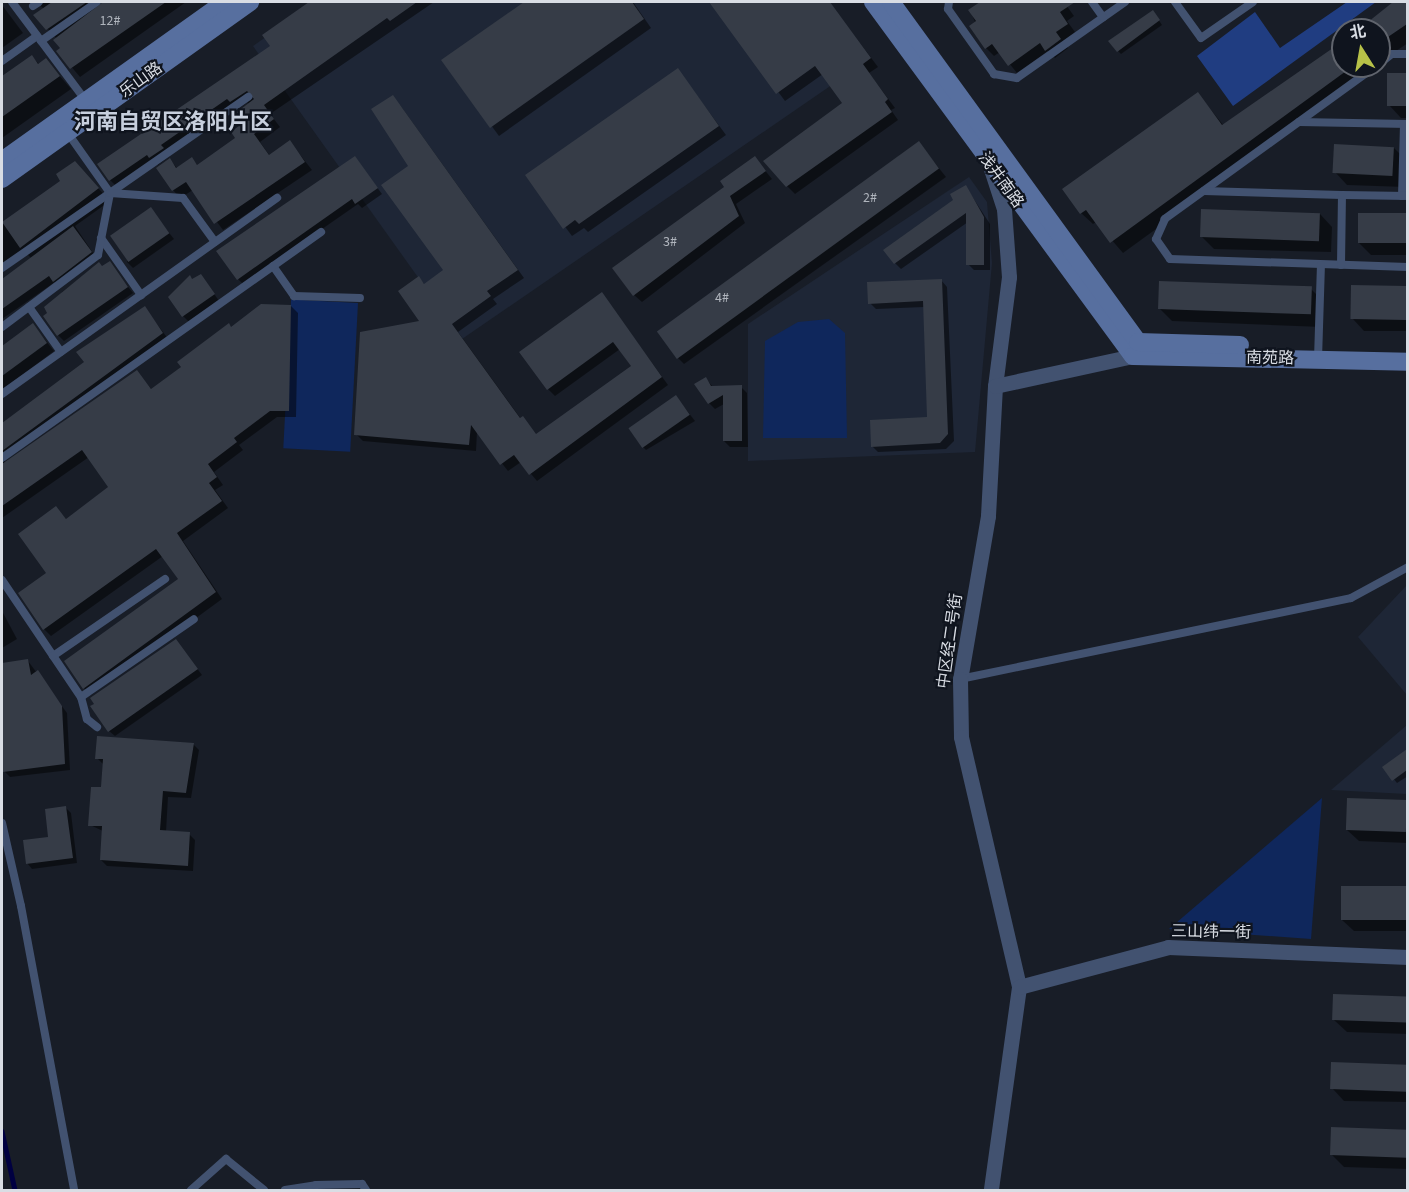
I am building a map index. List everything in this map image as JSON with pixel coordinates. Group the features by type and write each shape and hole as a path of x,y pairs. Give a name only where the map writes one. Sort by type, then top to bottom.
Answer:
{"street":[{"name":"乐山路","path":"2,161 64,127 86,101 218,8 250,2"},
{"name":"浅井南路","path":"873,2 989,164 1133,349"},
{"name":"浅井南路","path":"891,2 1133,349"},
{"name":"乐山路","path":"2,179 64,127 218,8"},
{"name":"中区经二号街","path":"989,164 1004,209 1009,277 996,382 988,516 960,679 961,737 1019,987 991,1191"},
{"name":"南苑路","path":"1133,349 1318,353 1407,350"},
{"path":"996,382 1133,349"},
{"name":"南苑路","path":"1318,353 1407,362"},
{"name":"三山纬一街","path":"1019,987 1168,947 1407,957"}],"lane":[{"path":"12,2 86,101"},
{"path":"2,61 97,2"},
{"path":"949,2 948,9 994,74 1017,78 1125,2"},
{"path":"1092,2 1103,17"},
{"path":"1175,2 1201,38 1253,2"},
{"path":"1391,55 1407,54"},
{"path":"1359,78 1165,219 1156,239 1170,259 1407,267"},
{"path":"2,268 248,97"},
{"path":"1204,190 1405,196 1406,124 1299,122"},
{"path":"2,327 98,255 110,193 64,127"},
{"path":"110,193 183,198 215,242"},
{"path":"1341,265 1342,195"},
{"path":"2,394 277,198"},
{"path":"2,458 321,232"},
{"path":"101,238 141,295"},
{"path":"1318,353 1321,265"},
{"path":"273,266 294,296 360,298"},
{"path":"28,307 61,352"},
{"path":"960,679 1351,598 1407,567"},
{"path":"53,656 165,579"},
{"path":"2,580 81,698 87,719 97,727"},
{"path":"81,698 194,619"},
{"path":"2,823 21,906 74,1191"},
{"path":"191,1191 226,1159 264,1191"},
{"path":"285,1191 362,1184 366,1191"}],"shaded area":[{"path":"316,2 828,2 871,58 462,339 253,46"},
{"path":"1347,2 1376,2 1354,18 1331,18 1331,35 1233,106 1197,56 1255,12 1280,48"},
{"path":"969,177 987,202 992,263 975,452 748,461 748,324"},
{"path":"291,299 358,303 350,452 283,448"},
{"path":"829,319 845,333 847,438 763,438 765,341 798,322"},
{"path":"1407,585 1407,695 1358,637"},
{"path":"1407,725 1407,794 1331,790"},
{"path":"1322,798 1311,939 1169,929"}],"building":[{"path":"52,2 87,2 46,30 33,15"},
{"path":"103,2 166,2 70,69 56,51 60,48 53,40"},
{"path":"309,2 417,2 390,21 387,18 264,105 274,119 254,134 269,155 290,140 305,162 214,224 186,182 172,191 156,168 170,158 176,168 192,157 197,165 235,138 231,132 244,122 237,112 254,99 247,91 230,102 227,99 161,145 164,148 149,158 147,155 109,181 97,164 270,46 262,35"},
{"path":"524,2 632,2 644,19 490,128 441,60"},
{"path":"709,2 830,2 871,58 863,64 888,99 885,102 892,112 786,187 763,161 842,103 815,66 776,94"},
{"path":"980,2 1075,2 1060,12 1068,24 1056,32 1061,39 1045,51 1040,43 1008,66 992,44 985,49 969,26 976,21 968,10"},
{"path":"1393,2 1407,2 1407,24 1391,35 1391,18 1373,18"},
{"path":"1153,10 1160,20 1117,52 1108,41"},
{"path":"1331,49 1331,78 1337,78 1110,243 1086,210 1080,214 1062,189 1198,92 1222,125"},
{"path":"32,55 38,64 46,58 60,76 2,117 2,76"},
{"path":"678,68 719,126 579,224 575,220 563,229 525,175"},
{"path":"1391,73 1407,73 1407,106 1387,106 1387,78 1391,78"},
{"path":"393,95 518,270 487,291 491,296 452,324 520,418 523,416 536,434 631,366 613,342 547,390 519,352 602,292 662,377 529,475 514,455 500,465 471,425 469,445 354,435 360,332 419,321 398,291 419,276 424,284 443,270 381,185 408,166 371,109"},
{"path":"919,141 939,169 677,359 657,331"},
{"path":"1334,144 1394,147 1392,176 1332,173"},
{"path":"355,156 378,188 355,204 352,199 237,280 216,251"},
{"path":"755,156 766,171 730,196 739,216 633,296 612,268 724,187 720,181"},
{"path":"75,161 99,188 20,248 2,222 60,181 56,174"},
{"path":"966,185 984,217 984,265 966,265 966,213 894,264 883,250 953,200 950,194"},
{"path":"151,207 169,233 128,262 110,236"},
{"path":"1201,209 1320,213 1319,241 1200,237"},
{"path":"1358,213 1407,213 1407,243 1358,243"},
{"path":"73,226 92,252 53,282 49,276 2,309 2,279"},
{"path":"110,261 128,287 57,336 43,316 47,313 44,307 99,262 102,266"},
{"path":"201,274 215,294 182,317 168,297 190,275 192,279"},
{"path":"942,279 948,434 940,443 871,447 870,420 927,417 923,301 868,304 867,282"},
{"path":"1159,281 1312,286 1311,314 1158,309"},
{"path":"1351,285 1407,286 1406,320 1350,319"},
{"path":"261,304 291,305 289,411 270,411 234,438 237,442 208,464 217,477 209,483 222,501 177,533 216,592 83,689 64,661 178,579 156,549 43,630 18,593 46,573 18,534 56,506 66,519 108,487 82,450 2,506 2,464 137,370 151,389 181,367 177,362 229,323 231,327"},
{"path":"145,306 163,333 2,451 2,423 84,362 76,352"},
{"path":"33,323 47,343 2,376 2,346"},
{"path":"706,377 711,386 742,385 742,441 723,441 723,395 708,404 694,384"},
{"path":"676,395 690,415 642,448 628,428"},
{"path":"176,639 198,669 108,732 90,706 94,704 90,698"},
{"path":"28,659 31,675 38,670 62,706 65,764 3,772 2,663"},
{"path":"97,736 194,743 186,793 163,791 160,830 190,832 188,866 100,860 102,826 88,826 91,787 101,787 103,759 95,759"},
{"path":"1407,749 1407,770 1392,781 1382,767"},
{"path":"1347,798 1407,800 1406,832 1346,830"},
{"path":"66,806 73,858 26,864 23,840 48,837 45,809"},
{"path":"1341,886 1407,886 1407,920 1341,920"},
{"path":"1333,994 1407,997 1406,1023 1332,1020"},
{"path":"1331,1062 1407,1065 1406,1092 1330,1089"},
{"path":"1331,1127 1407,1130 1406,1158 1330,1155"}],"waterway":[{"path":"2,1131 15,1190"}],"district":[{"name":"河南自贸区洛阳片区","path":"173,123"}]}
